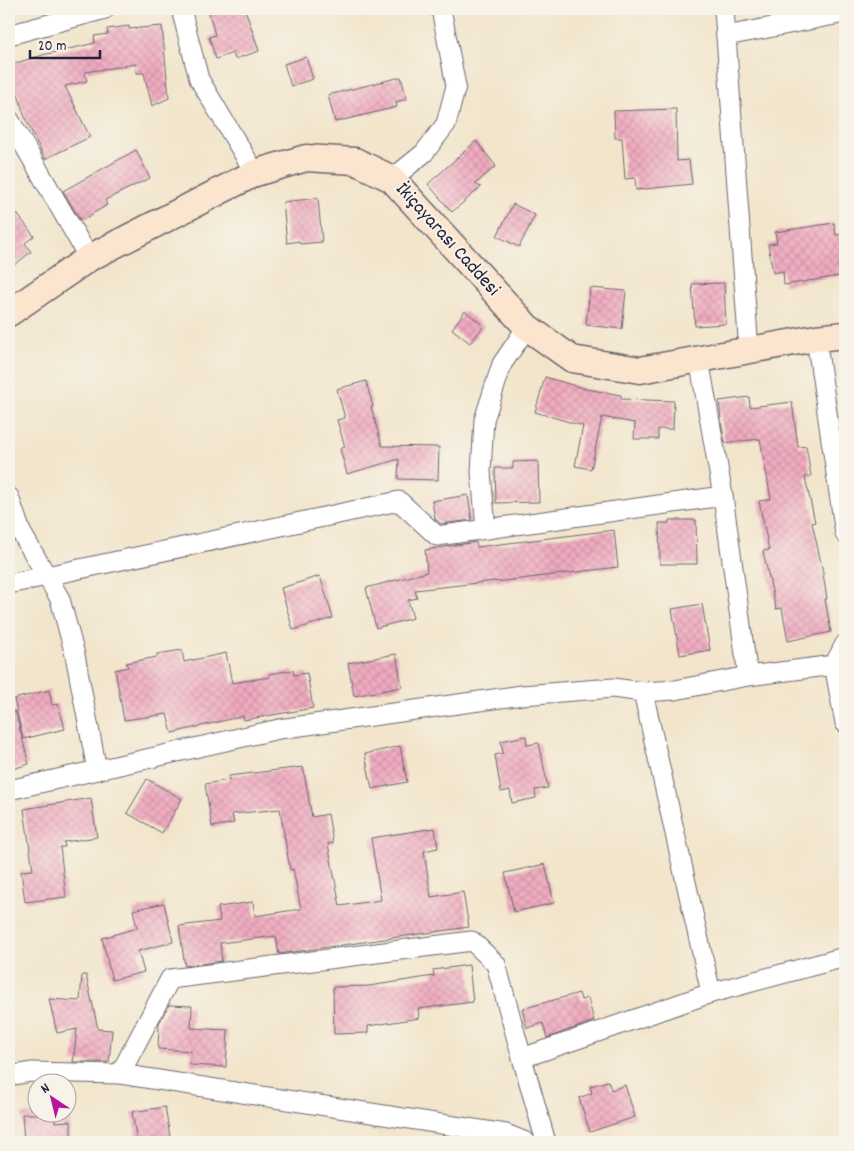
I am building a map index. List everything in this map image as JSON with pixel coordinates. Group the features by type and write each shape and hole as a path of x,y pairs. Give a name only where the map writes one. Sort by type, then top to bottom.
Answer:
{"street":[{"path":"9,35 105,9"},
{"path":"181,9 199,79 254,173"},
{"path":"392,180 424,153 446,124 456,86 441,9"},
{"path":"724,9 749,351"},
{"path":"726,36 845,13"},
{"path":"9,119 90,258"},
{"name":"İkiçayarası Caddesi","path":"9,313 90,258 254,173 306,158 356,161 392,180 527,327 572,359 640,370 816,338 845,335"},
{"path":"486,529 481,472 484,420 502,364 527,327"},
{"path":"816,338 845,534"},
{"path":"699,359 723,496 748,676"},
{"path":"9,584 399,501 436,536 723,496"},
{"path":"9,497 20,532 60,598 76,655 97,770"},
{"path":"845,644 834,665 845,722"},
{"path":"9,790 279,729 522,695 613,688 643,692 676,690 748,676 834,665"},
{"path":"643,692 712,993"},
{"path":"120,1074 170,979 472,941 496,964 546,1142"},
{"path":"522,1058 712,993 845,957"},
{"path":"9,1076 32,1072 120,1074 506,1134 526,1142"}],"building":[{"path":"208,9 245,9 259,51 235,59 233,53 216,59 209,37 215,35"},
{"path":"129,26 129,29 162,26 169,98 152,106 144,73 137,73 136,64 85,72 87,81 65,86 90,137 45,159 25,118 9,65 95,43 94,36 108,34 107,29"},
{"path":"306,57 313,79 291,86 284,64"},
{"path":"401,77 407,99 396,102 397,107 335,122 328,95"},
{"path":"676,109 677,161 689,160 692,184 636,190 635,178 625,179 622,138 615,138 614,111"},
{"path":"476,141 496,166 475,184 481,187 452,212 428,184"},
{"path":"136,150 150,178 105,200 107,205 81,221 63,191"},
{"path":"318,198 322,242 300,244 299,241 287,243 283,202"},
{"path":"9,203 34,236 25,243 31,252 9,269"},
{"path":"513,204 535,215 519,247 497,236"},
{"path":"834,223 836,235 845,234 845,263 838,265 839,276 784,285 783,271 773,273 768,244 777,243 775,232"},
{"path":"724,283 726,324 695,326 692,284"},
{"path":"590,288 626,291 622,329 586,325"},
{"path":"465,311 484,326 470,343 452,329"},
{"path":"545,377 586,389 621,395 621,399 674,401 673,429 658,429 658,439 634,439 635,423 602,417 591,469 575,466 583,426 535,412"},
{"path":"366,381 382,446 439,447 438,480 398,479 399,459 347,474 340,449 345,447 337,420 345,418 337,389"},
{"path":"749,397 750,407 792,402 798,447 806,446 811,476 805,477 815,522 812,523 822,567 831,632 788,641 782,608 776,609 763,551 769,550 759,501 771,499 760,439 725,443 722,427 719,401"},
{"path":"538,461 539,502 496,503 495,468 513,468 513,462"},
{"path":"468,495 472,520 441,524 435,519 432,501"},
{"path":"669,520 696,520 697,564 660,564 659,523 669,523"},
{"path":"614,530 618,567 415,590 417,598 408,600 413,618 376,628 366,588 427,572 425,550 476,542 477,547"},
{"path":"320,576 333,618 293,630 281,588"},
{"path":"702,604 710,650 680,655 672,609"},
{"path":"182,650 184,662 226,653 232,683 270,677 269,674 293,670 294,675 307,673 313,708 244,720 243,716 172,733 167,714 124,720 115,670 128,667 126,663 157,657 157,654"},
{"path":"396,654 402,687 354,696 348,663"},
{"path":"49,690 52,705 58,704 65,729 23,739 14,699"},
{"path":"15,711 29,764 9,770 9,712"},
{"path":"526,736 527,745 539,743 548,788 535,790 536,798 512,803 510,790 501,792 495,755 503,753 501,741"},
{"path":"400,746 407,782 372,789 365,754"},
{"path":"303,767 312,817 328,814 333,843 328,844 340,906 381,900 371,838 435,828 438,848 424,851 431,897 463,892 469,927 279,954 276,936 220,943 222,961 185,966 179,926 220,921 218,907 253,902 255,916 301,909 293,869 290,870 280,809 232,814 234,823 212,827 205,784 229,780 229,776"},
{"path":"147,779 182,799 162,833 127,813"},
{"path":"91,798 97,837 64,842 65,847 60,847 66,897 25,902 21,871 33,870 24,809"},
{"path":"545,864 554,903 514,912 505,873"},
{"path":"164,903 173,942 138,951 144,972 112,980 102,938 137,928 133,910"},
{"path":"469,965 473,1002 418,1009 419,1018 368,1026 368,1033 334,1034 333,987 369,986 434,976 433,970"},
{"path":"82,975 86,975 98,1029 112,1030 109,1062 73,1062 77,1029 57,1033 49,999 80,1001"},
{"path":"579,993 581,1000 588,998 594,1021 547,1038 543,1023 527,1028 522,1009"},
{"path":"169,1005 192,1006 191,1028 228,1030 226,1067 190,1065 191,1051 158,1049 159,1023"},
{"path":"608,1081 611,1090 625,1085 635,1117 590,1132 579,1098 592,1093 590,1086"},
{"path":"165,1107 171,1142 137,1142 132,1112"},
{"path":"22,1114 28,1114 28,1124 71,1124 71,1142 24,1142"}]}
